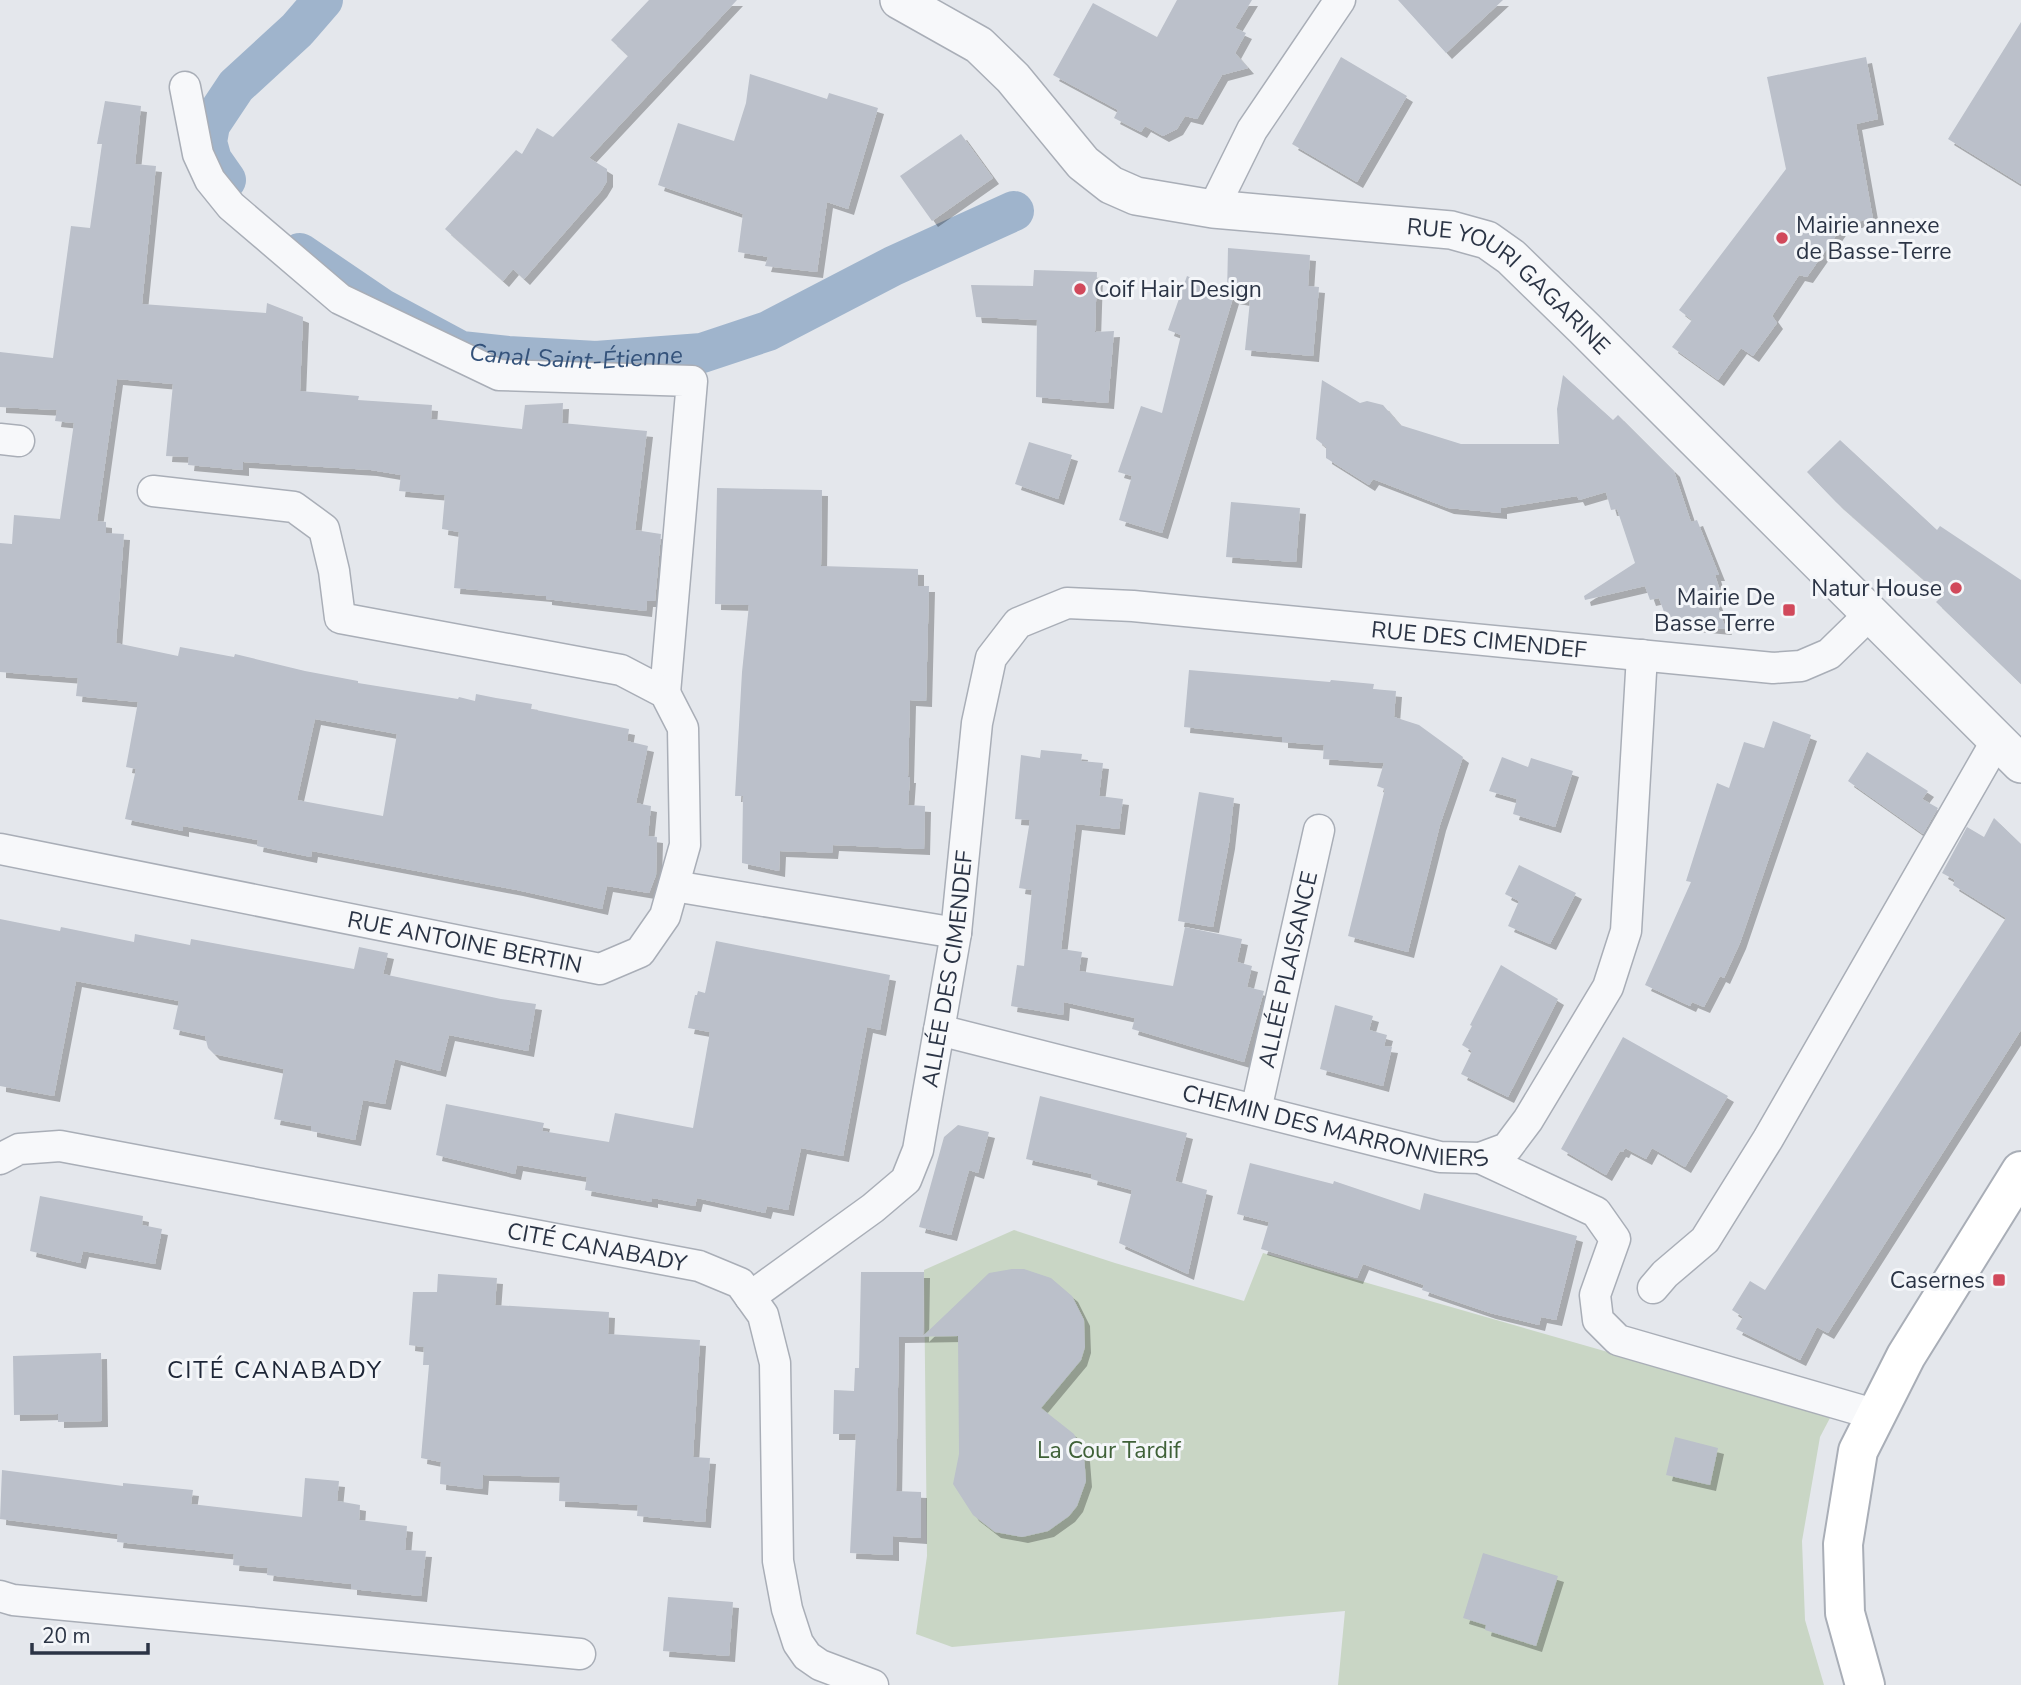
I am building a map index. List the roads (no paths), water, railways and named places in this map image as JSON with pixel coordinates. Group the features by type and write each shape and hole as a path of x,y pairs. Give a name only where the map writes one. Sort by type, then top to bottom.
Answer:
{"main road":[{"path":"1864,1685 1845,1613 1843,1544 1858,1451 1906,1356 2021,1171"}],"street":[{"name":"RUE YOURI GAGARINE","path":"899,0 979,45 1013,78 1083,163 1111,185 1136,196 1213,209 1451,230 1487,240 1520,265 2009,752"},
{"path":"1213,209 1252,130 1340,0"},
{"path":"153,491 294,507 324,529 334,571 340,618 621,670 665,693 692,381 499,374 340,299 231,206 210,180 198,153 185,88"},
{"name":"RUE DES CIMENDEF","path":"1067,603 1147,607 1773,668 1801,666 1829,654 1871,613"},
{"name":"ALLÉE DES CIMENDEF","path":"750,1297 873,1208 906,1180 918,1150 956,933 977,723 991,658 1018,623 1067,603"},
{"name":"CHEMIN DES MARRONNIERS","path":"939,1030 1440,1157 1480,1158 1507,1148 1528,1120 1608,987 1626,931 1642,655"},
{"name":"RUE ANTOINE BERTIN","path":"0,849 600,969 640,952 665,916 685,845 683,728 665,693"},
{"path":"1653,1288 1665,1274 1705,1240 2009,752"},
{"name":"ALLÉE PLAISANCE","path":"1256,1110 1319,830"},
{"path":"674,886 956,933"},
{"name":"CITÉ CANABADY","path":"0,1159 19,1149 60,1146 699,1266 740,1283 763,1315 775,1363 778,1561 787,1609 798,1643 807,1656 820,1665 873,1685"},
{"path":"1480,1158 1596,1212 1615,1239 1595,1295 1598,1320 1618,1340 1877,1415"},
{"path":"0,1596 27,1602 580,1654"}],"waterway":[{"name":"Canal Saint-Étienne","path":"226,180 212,160 207,142 210,125 236,86 297,30 323,0"},
{"name":"Canal Saint-Étienne","path":"300,253 381,308 461,351 596,361 702,353 768,331 893,266 1014,211"}],"place":[{"name":"Mairie annexe de Basse-Terre","path":"1782,238"},
{"name":"Coif Hair Design","path":"1080,289"},
{"name":"Natur House","path":"1956,588"},
{"name":"Mairie De Basse Terre","path":"1789,610"},
{"name":"Casernes","path":"1999,1280"}],"district":[{"name":"CITÉ CANABADY","path":"275,1370"}],"park label":[{"name":"La Cour Tardif","path":"1109,1450"}]}
